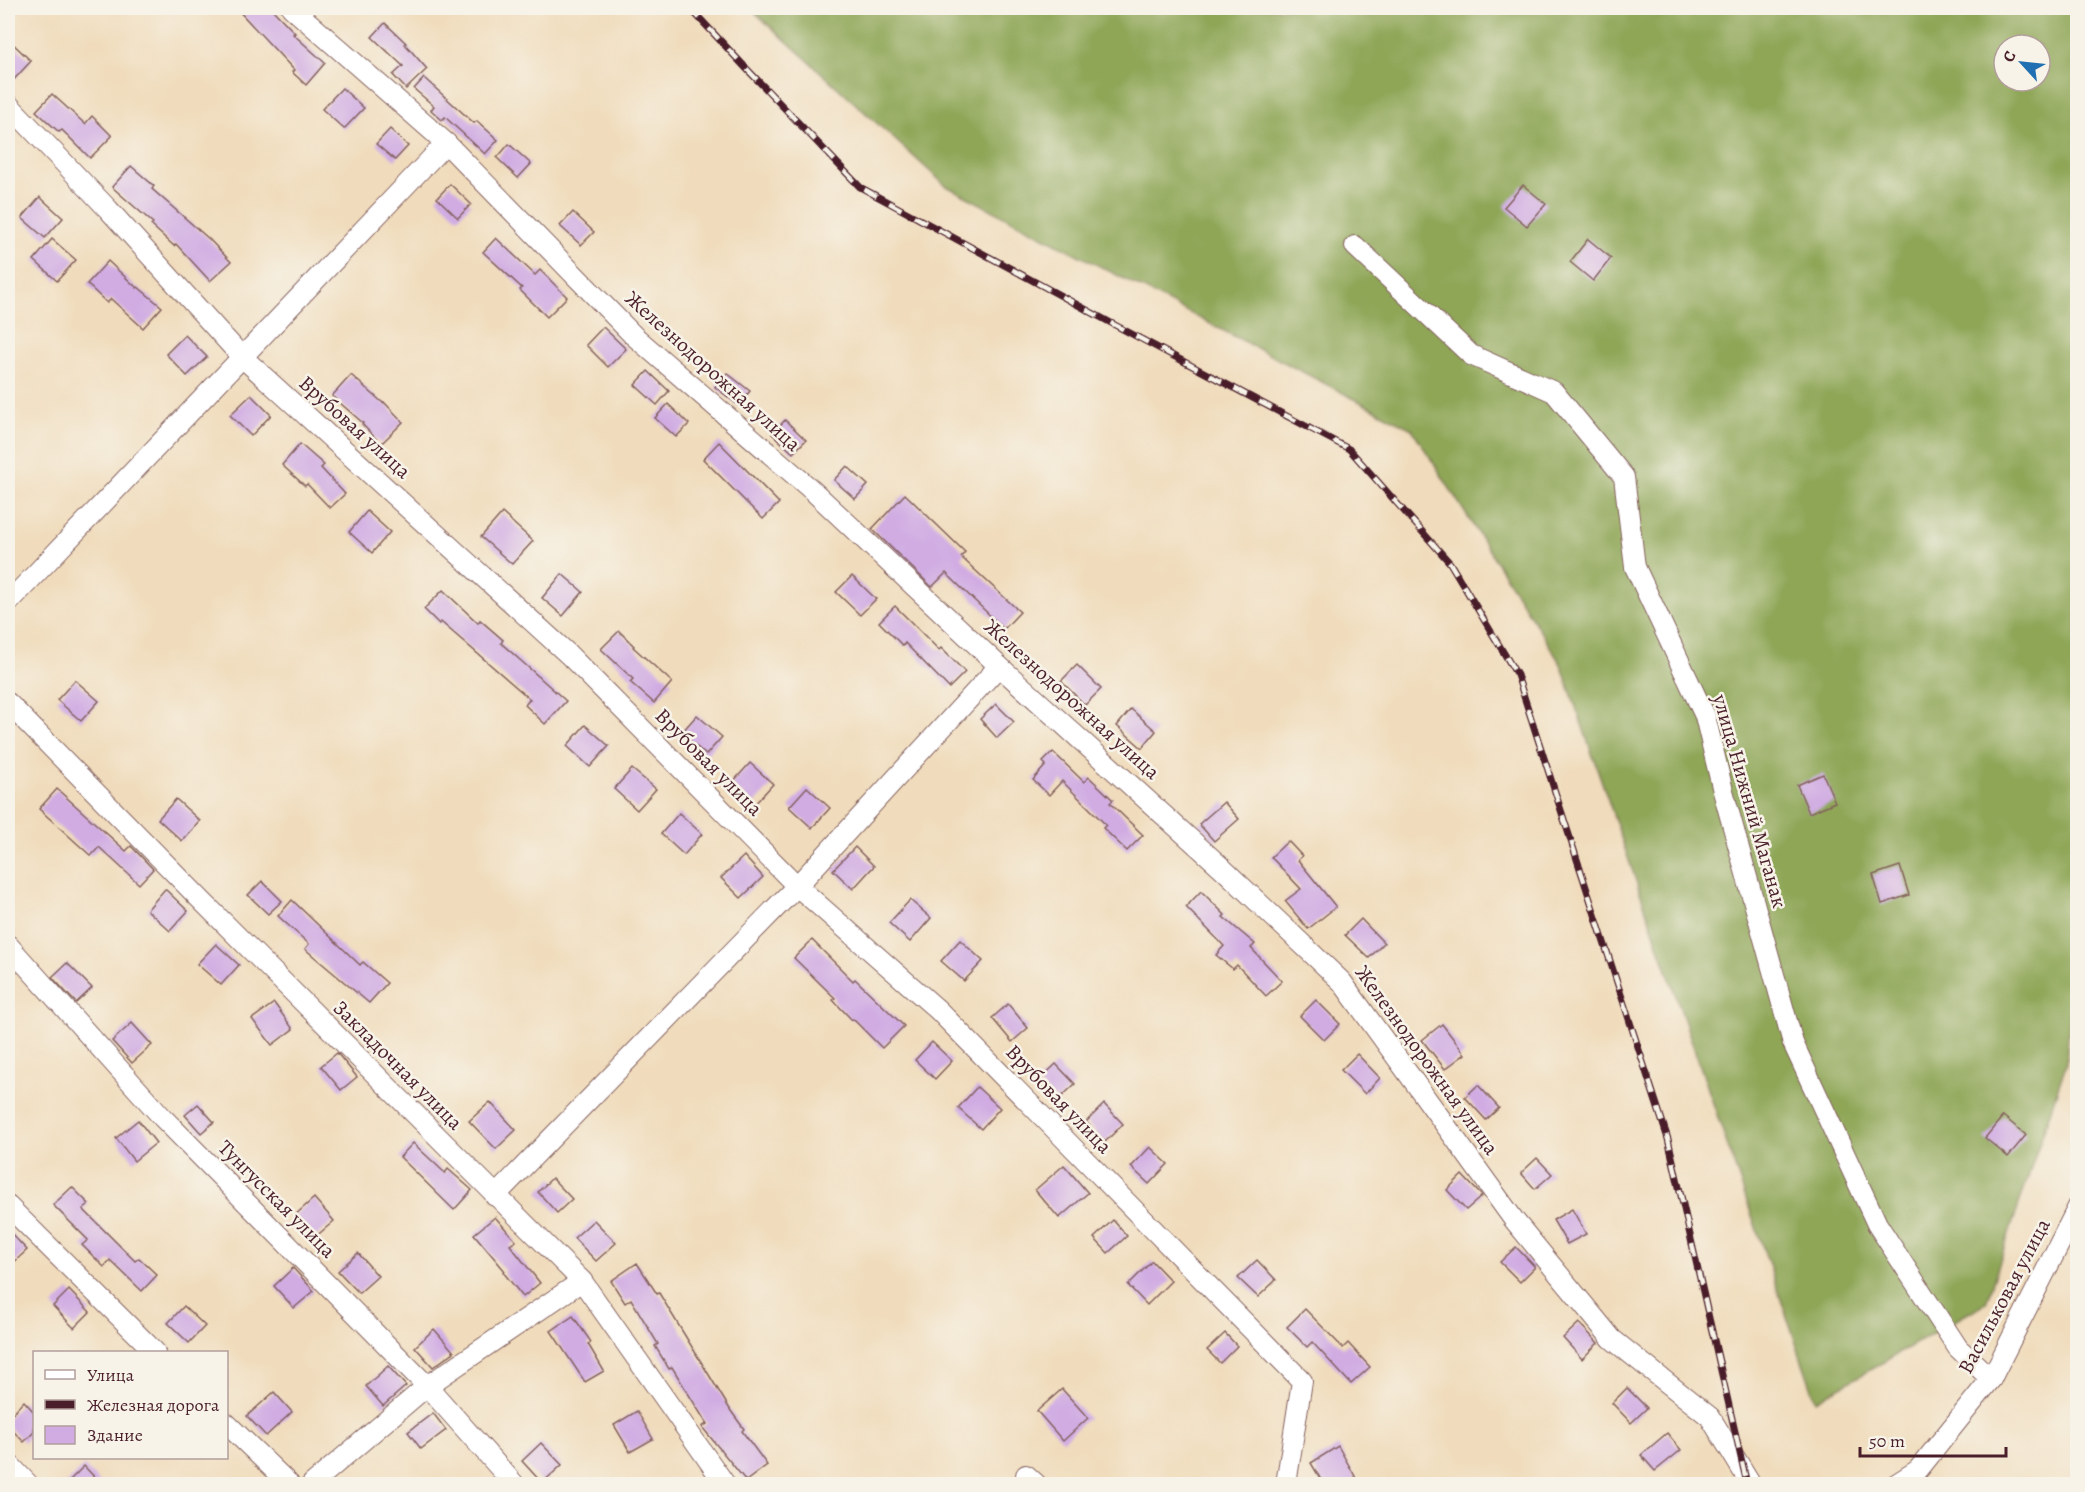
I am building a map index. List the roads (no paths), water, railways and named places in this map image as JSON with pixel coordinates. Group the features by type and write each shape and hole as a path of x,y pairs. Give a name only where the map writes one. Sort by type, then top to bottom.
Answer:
{"street":[{"name":"Железнодорожная улица","path":"292,8 446,143 633,334 813,491 999,666 1221,867 1342,982 1514,1220 1612,1339 1710,1417 1751,1485"},
{"name":"Врубовая улица","path":"8,104 108,209 241,356 568,654 797,885 938,1010 1302,1381 1286,1485"},
{"path":"8,603 446,143"},
{"name":"улица Нижний Маганак","path":"1355,246 1471,355 1554,392 1624,477 1635,567 1705,716 1723,791 1793,1043 1877,1224 1958,1348 1991,1379"},
{"path":"495,1196 797,885 999,666"},
{"name":"Закладочная улица","path":"8,703 495,1196 582,1281 725,1485"},
{"name":"Тунгусская улица","path":"8,945 163,1118 428,1386 514,1485"},
{"path":"8,1206 153,1351"},
{"name":"Васильковая улица","path":"1896,1485 1918,1470 1991,1379 2078,1207"},
{"path":"312,1485 428,1386 582,1281"},
{"path":"228,1425 289,1485"},
{"path":"8,1463 28,1485"}],"railway":[{"path":"690,8 860,187 1349,449 1450,563 1517,675 1668,1139 1747,1484"}]}
